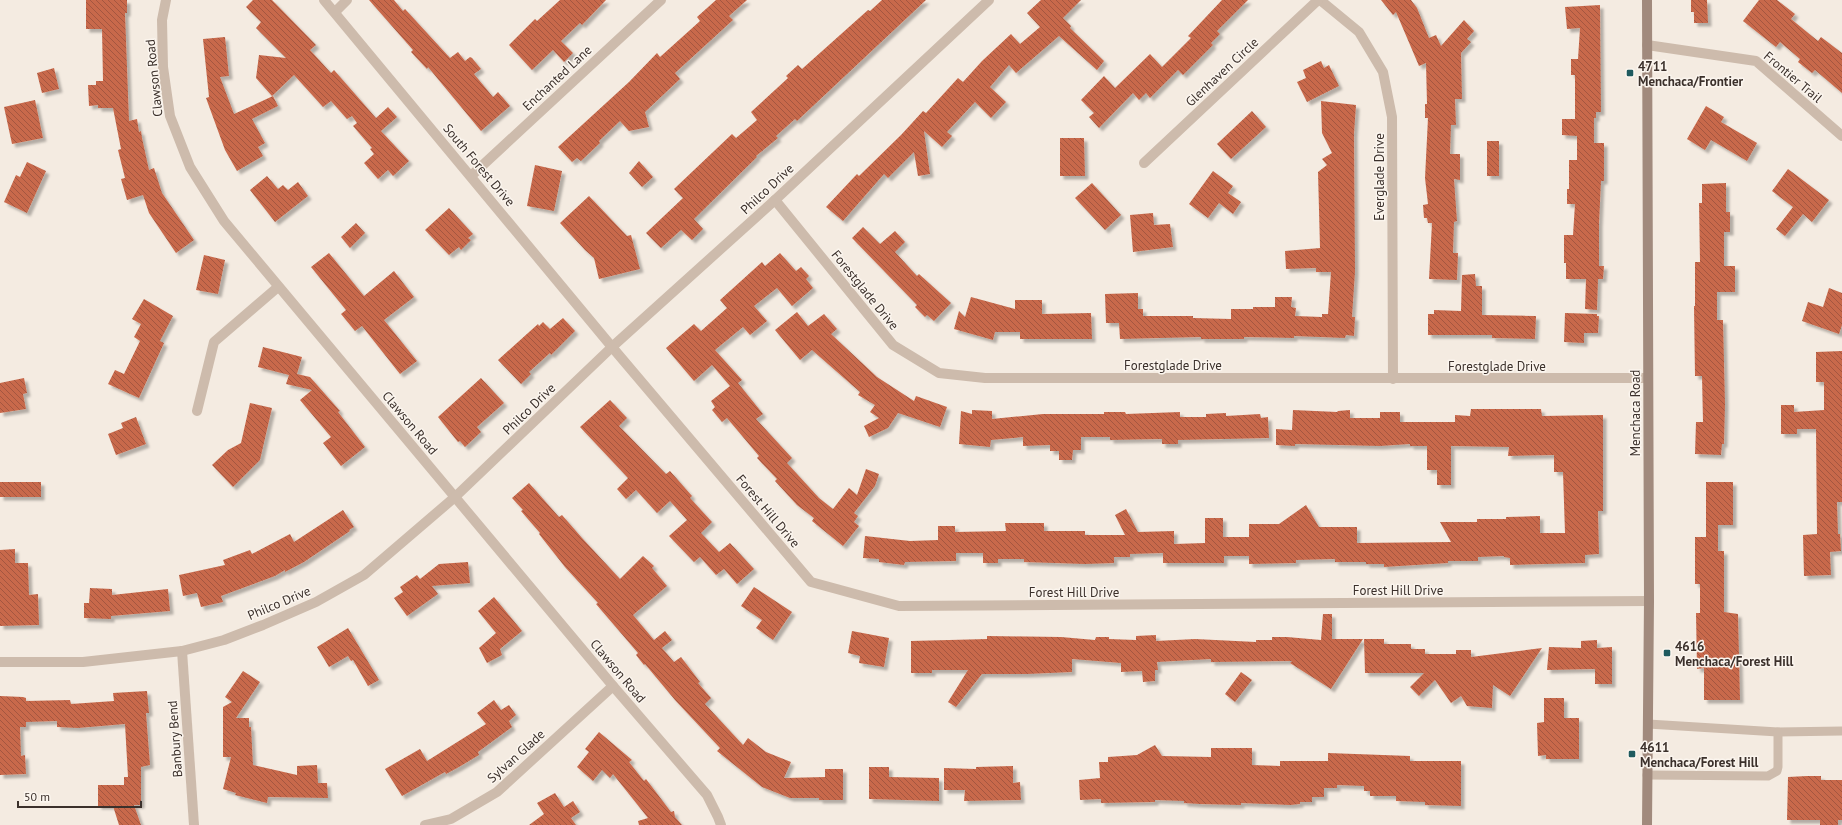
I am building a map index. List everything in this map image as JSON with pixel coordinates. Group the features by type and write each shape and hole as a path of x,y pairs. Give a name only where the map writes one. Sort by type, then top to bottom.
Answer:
{"main road":[{"name":"Menchaca Road","path":"1647,0 1649,601 1647,825"}],"street":[{"name":"Clawson Road","path":"166,0 162,20 163,67 170,116 190,167 224,221 612,686 707,795 718,817 720,825"},
{"name":"South Forest Drive","path":"324,0 612,347"},
{"path":"334,12 347,0"},
{"name":"Enchanted Lane","path":"471,176 660,0"},
{"name":"Philco Drive","path":"0,662 83,662 182,651 224,640 263,625 316,602 364,575 455,497 612,347 775,200 989,0"},
{"name":"Glenhaven Circle","path":"1144,163 1319,0"},
{"name":"Everglade Drive","path":"1319,0 1359,32 1383,72 1392,117 1393,379"},
{"name":"Frontier Trail","path":"1647,45 1756,61 1842,136"},
{"name":"Forestglade Drive","path":"775,200 893,345 939,373 985,378 1648,378"},
{"path":"197,411 214,342 278,287"},
{"name":"Forest Hill Drive","path":"612,347 811,582 899,606 1649,601"},
{"name":"Banbury Bend","path":"182,651 194,825"},
{"name":"Sylvan Glade","path":"425,825 451,819 497,792 612,686"}],"lane":[{"path":"1648,724 1778,732 1842,732"},
{"path":"1647,775 1768,776 1777,770 1778,767 1778,732"}],"building":[{"path":"86,0 127,0 127,13 125,13 129,121 137,119 149,170 154,168 162,193 194,240 176,253 149,213 143,195 127,200 121,179 125,178 118,150 121,149 113,108 98,108 98,105 89,106 88,85 96,85 96,81 103,81 102,29 86,29"},
{"path":"253,0 272,0 316,45 310,50 331,73 334,70 376,118 388,107 397,117 381,131 409,161 393,176 388,170 378,179 364,163 374,154 370,149 372,148 353,126 357,123 352,116 347,119 331,101 323,107 294,75 272,96 256,78 259,55 286,58 256,28 261,22 246,7"},
{"path":"369,0 394,0 403,11 405,9 450,58 458,52 465,61 470,57 472,58 481,69 474,74 493,97 498,92 510,106 481,131 428,67 427,69 411,52 413,50"},
{"path":"560,0 606,0 582,25 580,23 561,41 573,53 564,62 553,50 532,70 509,45 535,19 537,21"},
{"path":"716,0 747,0 729,16 733,20 675,73 680,79 645,112 649,127 629,131 620,121 581,161 577,158 572,162 558,147 629,82 657,53 660,57 700,21 697,17"},
{"path":"882,0 926,0 797,121 795,119 776,136 778,138 756,156 757,157 694,219 703,229 692,240 681,230 661,248 646,233 683,198 674,189 732,134 736,138 757,120 751,112 788,78 786,76 798,65 802,69 868,10 870,11"},
{"path":"1041,0 1081,0 1063,18 1071,26 1070,28 1104,61 1097,70 1059,36 1016,73 1009,65 990,87 1006,102 991,118 975,102 947,132 952,136 942,147 924,131 930,174 918,176 914,152 888,178 884,174 843,221 826,207 857,174 859,176 923,111 926,113 958,78 963,82 982,61 1011,34 1020,44 1040,27 1027,13"},
{"path":"1222,0 1248,0 1217,31 1220,34 1211,43 1213,45 1183,75 1178,70 1150,98 1146,93 1139,100 1133,93 1099,128 1089,117 1094,113 1081,100 1104,76 1115,88 1150,54 1162,67 1191,38 1188,36"},
{"path":"1381,0 1411,0 1417,8 1429,38 1436,35 1441,46 1464,20 1474,31 1467,39 1471,42 1461,53 1462,99 1455,99 1456,125 1451,125 1450,154 1460,154 1460,180 1454,179 1457,221 1454,222 1453,253 1458,253 1457,280 1429,279 1432,223 1428,223 1427,218 1424,218 1423,205 1428,204 1425,178 1428,118 1425,118 1425,104 1427,104 1426,63 1419,66 1396,12 1393,15"},
{"path":"1691,0 1707,0 1708,23 1694,23 1694,12 1691,12"},
{"path":"1759,0 1777,0 1795,14 1791,19 1818,41 1821,37 1842,53 1842,93 1815,70 1812,73 1798,62 1800,59 1780,42 1776,47 1743,21"},
{"path":"1600,5 1601,112 1596,112 1596,118 1594,118 1594,143 1604,143 1604,181 1601,181 1599,224 1599,266 1604,266 1603,279 1598,279 1597,310 1585,309 1586,279 1566,279 1566,263 1564,263 1564,235 1573,235 1575,204 1567,204 1567,189 1569,189 1569,160 1577,160 1577,136 1562,135 1562,119 1575,119 1575,75 1571,75 1571,59 1578,59 1580,28 1567,29 1565,7"},
{"path":"225,37 229,76 220,77 234,114 273,96 278,106 252,119 265,143 258,147 263,156 237,171 225,150 206,98 209,97 203,39"},
{"path":"1321,61 1324,68 1329,65 1339,86 1307,102 1297,82 1306,78 1303,70"},
{"path":"54,68 59,89 42,93 37,73"},
{"path":"35,100 43,138 12,144 4,107"},
{"path":"1321,101 1356,105 1354,134 1355,272 1352,317 1355,317 1354,336 1346,335 1345,338 1294,336 1294,338 1244,337 1244,339 1201,339 1201,337 1120,339 1119,323 1106,323 1105,294 1138,293 1138,309 1143,309 1143,316 1193,316 1193,318 1231,319 1231,309 1275,307 1275,297 1292,297 1291,307 1296,308 1295,316 1322,317 1322,314 1328,314 1331,272 1316,272 1316,268 1286,269 1285,251 1320,248 1318,172 1327,165 1322,159 1332,153 1322,133"},
{"path":"1706,106 1724,117 1721,122 1757,143 1747,161 1711,140 1705,150 1687,139"},
{"path":"1252,111 1266,127 1231,159 1217,144"},
{"path":"1060,138 1084,138 1085,176 1060,176"},
{"path":"1487,141 1499,141 1499,176 1487,176"},
{"path":"639,161 653,177 642,187 629,173"},
{"path":"27,162 46,171 27,213 4,202 16,175 20,177"},
{"path":"535,165 562,171 554,211 527,206"},
{"path":"1788,169 1829,200 1812,222 1803,214 1785,236 1776,229 1793,207 1772,191"},
{"path":"1213,171 1233,186 1228,193 1241,202 1233,214 1219,203 1208,218 1189,204"},
{"path":"267,176 278,189 283,185 288,190 298,182 308,196 275,222 250,190"},
{"path":"1092,183 1121,215 1105,230 1075,198"},
{"path":"1726,183 1726,212 1730,212 1730,232 1724,232 1724,266 1735,266 1735,292 1717,292 1717,320 1723,320 1725,404 1724,444 1722,444 1721,455 1695,454 1696,422 1703,422 1702,376 1695,376 1695,262 1700,262 1699,203 1702,203 1702,184"},
{"path":"589,196 627,236 631,235 640,269 599,279 594,258 560,223"},
{"path":"449,208 473,234 468,238 471,240 461,250 459,247 449,255 425,230"},
{"path":"1153,213 1154,225 1170,224 1173,247 1133,252 1130,215"},
{"path":"356,223 365,233 350,248 341,237"},
{"path":"863,227 880,244 895,231 905,242 895,252 917,276 919,274 951,303 934,321 927,315 925,317 915,307 917,305 852,238"},
{"path":"329,253 364,296 394,271 414,297 384,320 417,361 400,374 362,326 355,331 341,314 346,310 311,267"},
{"path":"780,253 796,271 801,267 809,276 806,279 813,288 792,306 777,288 754,306 767,321 750,335 743,327 715,350 742,380 738,383 763,414 756,419 792,458 787,463 819,498 833,509 849,488 857,495 866,469 879,474 875,486 854,513 858,516 854,522 859,526 843,546 812,521 814,518 797,505 775,481 777,479 757,458 759,456 727,418 722,422 712,410 715,407 711,401 730,386 712,365 694,381 666,348 694,324 701,331 727,308 720,300 762,262 765,266"},
{"path":"204,255 225,260 218,294 196,290"},
{"path":"1475,274 1476,286 1482,286 1482,315 1536,316 1535,339 1492,338 1492,335 1428,335 1428,314 1434,314 1434,310 1461,311 1462,275"},
{"path":"1829,288 1842,293 1842,325 1839,334 1802,321 1808,302 1823,307"},
{"path":"971,297 1015,309 1015,300 1042,300 1042,314 1091,313 1092,339 1020,339 1020,332 995,332 993,340 954,329 959,311 965,317"},
{"path":"144,299 173,316 160,341 164,343 139,398 108,384 115,370 124,374 140,341 134,337 141,324 132,319"},
{"path":"797,312 808,326 824,314 837,329 831,334 877,377 914,401 916,396 947,407 940,427 898,413 888,428 869,437 864,426 879,418 870,412 875,405 858,395 860,392 812,350 800,360 775,330"},
{"path":"1565,313 1597,314 1597,316 1599,316 1598,333 1584,333 1584,343 1564,342"},
{"path":"563,318 575,331 551,355 550,353 529,372 531,374 521,384 498,360 538,324 539,326 543,322 550,329"},
{"path":"263,347 302,357 297,374 310,377 340,411 338,412 365,447 341,466 323,443 331,437 300,400 312,390 286,384 289,375 258,367"},
{"path":"1842,351 1842,502 1837,502 1838,534 1840,534 1841,551 1830,552 1831,575 1804,576 1803,535 1817,534 1816,429 1797,429 1797,434 1781,434 1781,405 1794,405 1794,412 1824,410 1824,382 1816,382 1816,352"},
{"path":"24,378 27,393 23,394 26,409 0,413 0,383"},
{"path":"481,378 504,403 477,427 481,432 465,447 460,441 458,442 438,417"},
{"path":"610,400 627,418 619,426 666,474 670,471 692,496 690,498 712,522 701,533 719,552 730,543 754,569 737,584 724,569 716,575 700,557 694,562 669,536 687,520 670,501 657,513 636,490 626,499 617,489 628,478 580,427"},
{"path":"250,403 272,408 260,460 233,487 212,465 228,450 241,443"},
{"path":"1471,409 1541,409 1542,416 1603,415 1603,511 1598,511 1599,554 1585,555 1585,563 1510,565 1510,558 1504,556 1478,557 1478,561 1448,561 1448,563 1384,567 1384,564 1366,564 1366,562 1335,562 1335,559 1296,560 1296,563 1249,564 1249,556 1224,556 1224,563 1163,563 1163,553 1130,554 1130,557 1114,557 1114,563 1085,564 1024,562 1024,559 998,559 998,563 983,563 983,553 956,553 956,561 905,562 904,565 879,562 879,559 863,558 865,536 910,541 938,540 938,526 955,526 955,532 1006,531 1005,523 1044,523 1044,531 1085,531 1085,535 1125,535 1115,515 1126,509 1138,532 1174,531 1174,544 1205,543 1205,518 1223,518 1223,537 1249,537 1249,524 1279,524 1306,505 1319,527 1357,527 1357,543 1451,542 1440,522 1477,522 1477,519 1506,519 1506,517 1540,516 1540,533 1565,533 1563,472 1554,472 1554,455 1508,456 1509,447 1451,446 1451,485 1437,485 1437,470 1427,470 1427,446 1410,446 1410,444 1380,446 1276,445 1276,429 1292,430 1293,410 1337,412 1350,410 1350,418 1380,418 1380,412 1400,412 1400,422 1455,422 1455,415 1470,416"},
{"path":"972,410 992,411 992,419 1043,414 1104,414 1104,412 1125,412 1126,414 1180,412 1180,417 1206,417 1206,414 1226,413 1226,416 1260,414 1261,418 1268,417 1269,438 1178,440 1178,444 1162,444 1162,439 1110,440 1110,437 1081,437 1081,450 1073,450 1072,460 1059,460 1059,451 1050,451 1050,445 1023,446 1023,437 991,440 990,447 959,444 961,411 972,414"},
{"path":"136,417 146,444 116,455 108,434 123,428 121,423"},
{"path":"0,482 41,482 41,497 0,497"},
{"path":"1706,482 1733,482 1733,525 1718,525 1718,551 1724,551 1724,612 1738,614 1740,700 1704,700 1704,668 1697,669 1696,613 1700,613 1700,584 1695,584 1695,537 1706,537"},
{"path":"529,483 559,517 562,515 620,579 643,556 654,566 652,568 667,586 633,615 654,640 665,631 672,640 662,648 674,662 681,657 700,682 698,683 711,698 705,704 743,745 748,738 766,752 791,762 784,778 825,777 825,769 843,769 843,800 790,798 762,787 717,751 720,748 675,700 645,664 644,665 636,655 638,653 596,604 598,603 565,567 539,534 540,533 521,511 523,510 512,498"},
{"path":"343,510 354,527 304,562 285,572 285,570 275,576 221,596 223,602 201,607 197,593 183,596 179,575 225,565 223,560 250,550 252,554 290,534 294,542"},
{"path":"15,549 15,563 28,563 29,595 38,594 39,625 0,626 0,550"},
{"path":"468,562 470,583 432,586 438,594 407,616 394,598 403,592 400,587 417,575 420,579 439,564"},
{"path":"754,587 792,612 773,640 756,628 762,620 741,606"},
{"path":"90,588 112,589 112,595 168,589 170,611 111,616 111,619 84,618 84,603 89,603"},
{"path":"494,597 522,631 500,649 502,655 487,663 479,648 496,633 478,611"},
{"path":"1323,614 1332,614 1332,639 1363,639 1331,689 1290,663 1292,661 1211,662 1211,659 1157,662 1158,670 1155,670 1155,681 1143,682 1142,671 1121,672 1121,663 1072,659 1072,672 982,674 956,707 948,702 968,670 932,670 932,673 911,673 911,641 987,639 987,636 1061,637 1095,640 1096,637 1109,637 1109,639 1136,640 1136,636 1156,635 1156,641 1195,639 1256,642 1256,640 1272,640 1272,637 1321,640"},
{"path":"348,628 379,680 368,686 353,660 351,661 348,656 329,667 317,647"},
{"path":"852,631 889,638 884,667 859,663 860,656 848,653"},
{"path":"1364,639 1384,639 1384,644 1411,644 1411,649 1425,649 1425,654 1456,654 1456,650 1471,650 1471,657 1542,648 1510,696 1493,685 1492,708 1467,706 1461,696 1451,703 1435,680 1419,696 1410,687 1424,673 1365,673"},
{"path":"1597,640 1597,648 1612,647 1612,684 1595,684 1595,669 1547,670 1549,647 1581,648 1581,641"},
{"path":"243,671 260,682 236,718 249,718 249,727 251,727 253,765 297,775 297,766 317,765 318,783 327,783 328,798 268,797 267,803 235,795 236,793 223,789 231,757 223,757 223,707 232,702 225,697"},
{"path":"1241,672 1252,680 1235,702 1225,694"},
{"path":"147,691 149,713 146,713 150,765 141,767 141,805 134,805 141,825 119,825 113,806 98,806 98,785 124,785 124,777 128,777 125,724 78,728 57,727 57,721 26,722 26,727 20,727 21,756 25,755 26,774 0,775 0,696 23,697 26,698 26,701 70,700 71,704 114,701 113,693"},
{"path":"1544,698 1564,698 1564,718 1579,718 1579,759 1546,759 1546,755 1538,756 1537,723 1544,722"},
{"path":"494,700 501,710 509,705 516,715 509,721 512,727 478,752 479,755 446,774 445,772 402,796 385,769 420,749 427,761 486,724 477,713"},
{"path":"599,732 632,760 629,762 644,781 646,779 671,812 674,811 675,817 682,825 639,825 638,821 648,818 613,774 610,778 602,770 593,781 577,767 589,752 585,749"},
{"path":"1155,745 1162,756 1211,757 1211,748 1252,748 1252,765 1280,766 1280,761 1328,761 1328,753 1410,756 1410,761 1461,761 1461,806 1425,805 1425,802 1396,801 1396,796 1370,796 1370,791 1364,791 1364,786 1337,785 1337,788 1324,788 1324,797 1312,797 1312,802 1300,802 1300,804 1290,805 1241,803 1241,805 1200,804 1184,803 1184,801 1155,800 1155,802 1101,803 1101,799 1080,800 1079,780 1100,778 1099,762 1108,762 1108,757 1137,755"},
{"path":"1013,766 1013,783 1020,782 1021,800 964,801 965,790 944,790 944,768 976,769 976,767"},
{"path":"869,767 889,767 889,777 939,778 939,801 869,799"},
{"path":"1821,776 1821,780 1842,780 1842,820 1838,820 1838,825 1820,825 1820,820 1787,820 1788,777"},
{"path":"555,793 564,807 573,801 580,812 571,818 576,825 529,825 544,814 537,803"}],"place":[{"name":"4711 Menchaca/Frontier","path":"1630,73"},
{"name":"4616 Menchaca/Forest Hill","path":"1667,653"},
{"name":"4611 Menchaca/Forest Hill","path":"1632,754"}]}
